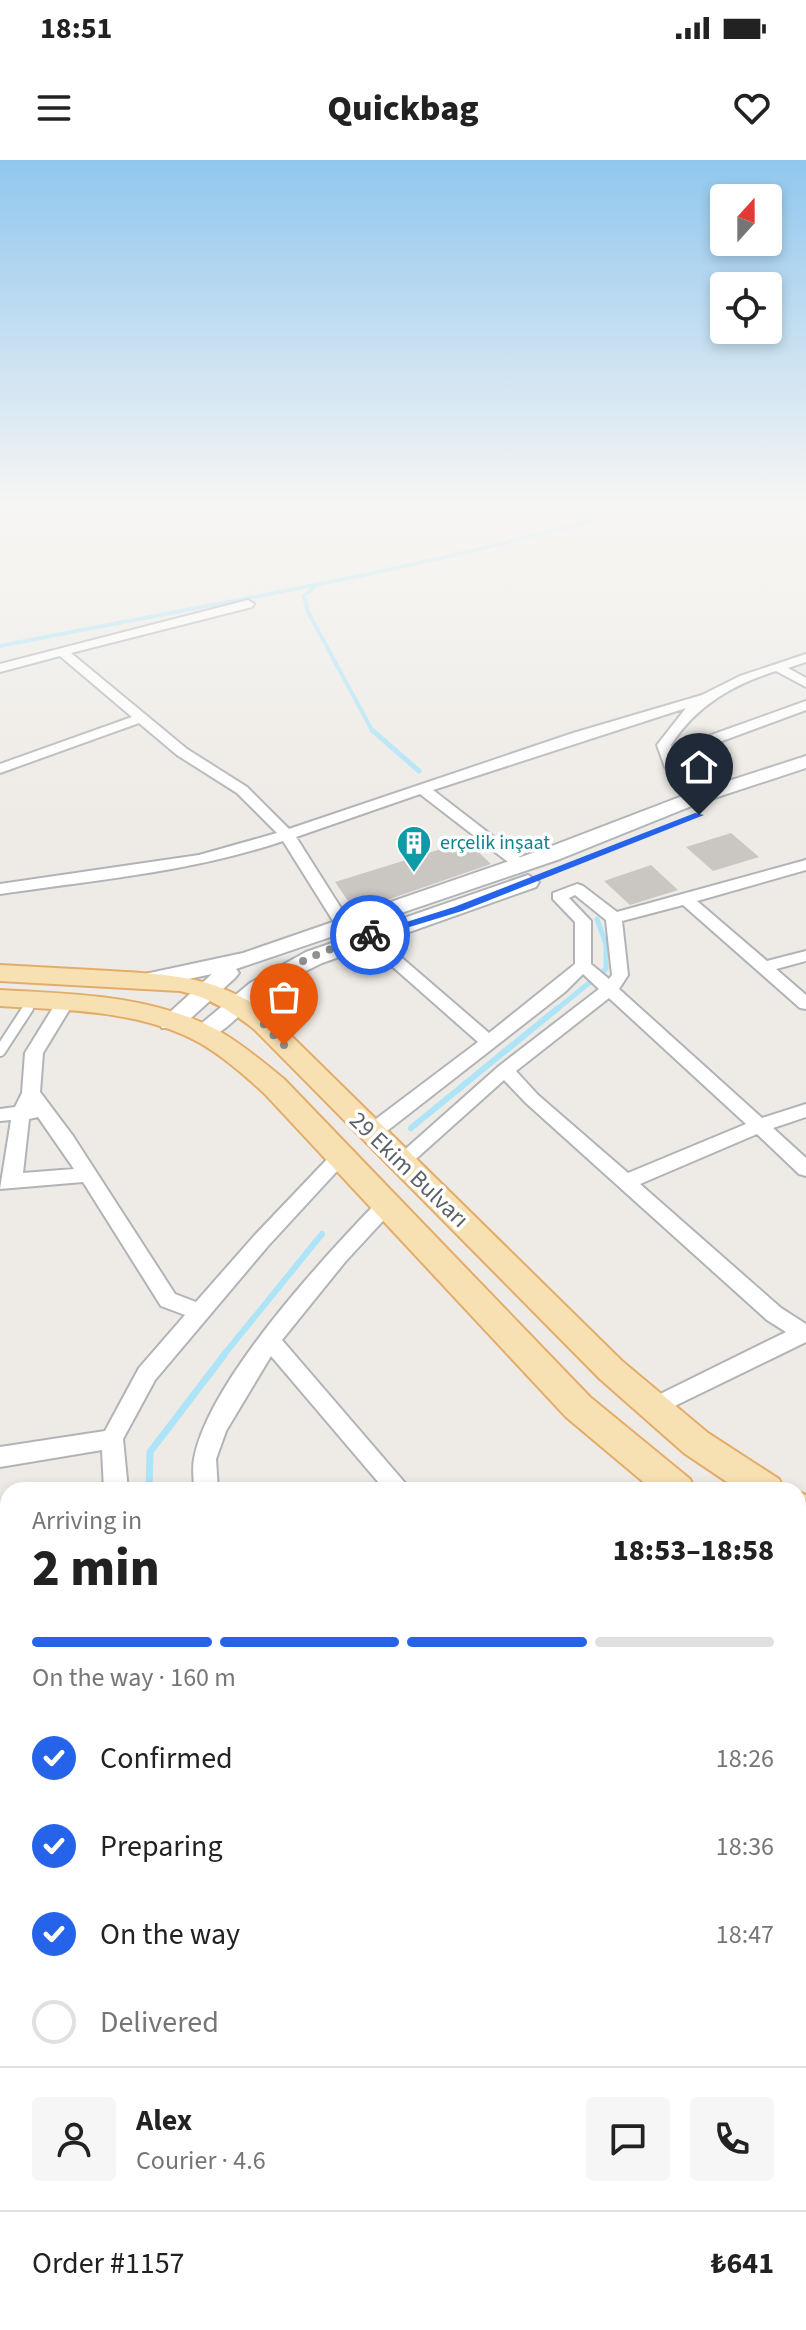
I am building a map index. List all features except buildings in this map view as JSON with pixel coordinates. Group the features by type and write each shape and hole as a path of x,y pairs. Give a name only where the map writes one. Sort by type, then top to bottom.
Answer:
{"main road":[{"name":"29 Ekim Bulvarı","path":"0,973 145,981 207,989 237,1004 263,1023 611,1370 696,1443 755,1482"},
{"name":"29 Ekim Bulvarı","path":"0,998 65,1002 171,1022 202,1033 228,1048 274,1086 578,1407 668,1482"}],"street":[{"path":"0,668 224,610"},
{"path":"62,652 182,752 242,790 287,835 343,924"},
{"path":"0,889 199,860 287,835 578,736 701,699 757,673 806,658"},
{"path":"777,667 806,683"},
{"path":"692,799 667,756 664,745 672,730 701,699"},
{"path":"667,756 806,705"},
{"path":"0,769 139,719"},
{"path":"145,981 248,959 521,865 692,799 806,762"},
{"path":"202,1033 274,978 367,937 458,909 679,822 806,778"},
{"path":"421,788 521,865"},
{"path":"614,918 806,865"},
{"path":"401,1161 505,1070 608,986 620,975 614,918 577,889 559,896 583,921 586,968 608,986 806,1169"},
{"path":"686,899 806,1004"},
{"path":"367,937 488,1041"},
{"path":"762,967 806,956"},
{"path":"171,1022 207,989 248,959"},
{"path":"371,1133 586,968"},
{"path":"263,1023 258,1011 259,1000 274,978"},
{"path":"65,1002 34,1053 31,1093 21,1113 6,1182 88,1175"},
{"path":"505,1070 532,1099 774,1314 804,1332"},
{"path":"31,1093 168,1300 198,1312"},
{"path":"626,1182 759,1126 806,1110"},
{"path":"0,1115 44,1111"},
{"path":"115,1482 112,1439 147,1374 198,1312 341,1157"},
{"path":"206,1482 205,1461 217,1425 271,1342 344,1248 386,1205"},
{"path":"654,1407 804,1332"},
{"path":"271,1342 392,1482"},
{"path":"0,1457 112,1439"}],"lane":[{"path":"0,1051 33,1000"}],"waterway":[{"path":"0,646 184,610"},
{"path":"308,610 373,732"},
{"path":"372,730 419,771"},
{"path":"556,1010 606,969 606,944 597,919"},
{"path":"411,1128 558,1008"},
{"path":"222,1357 322,1234"},
{"path":"149,1482 150,1452 224,1355"}],"way so far":[{"path":"284,1045 263,1023 258,1011 259,1000 269,981 327,951 370,935"}],"place":[{"name":"erçelik inşaat","path":"414,874"}],"route":[{"path":"370,935 458,909 699,815"}]}
